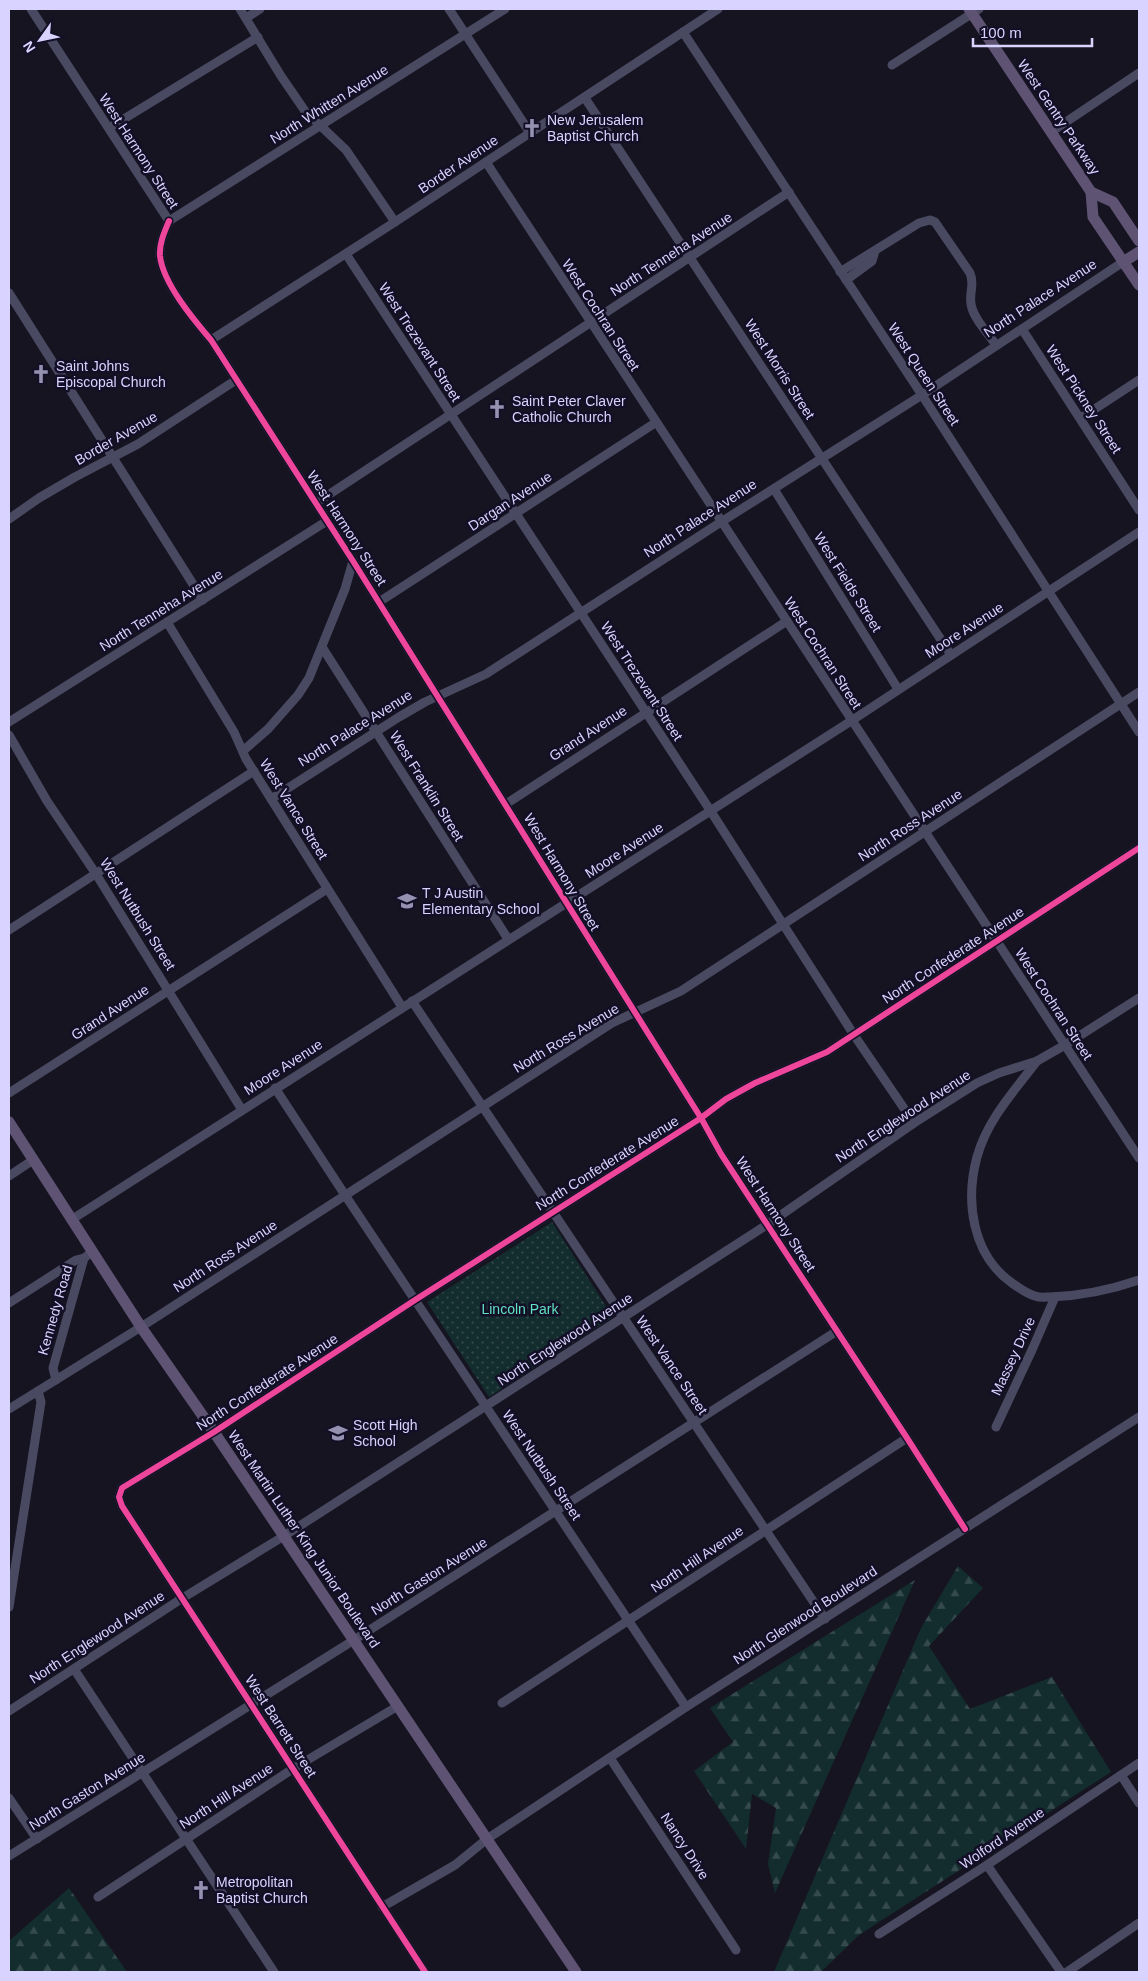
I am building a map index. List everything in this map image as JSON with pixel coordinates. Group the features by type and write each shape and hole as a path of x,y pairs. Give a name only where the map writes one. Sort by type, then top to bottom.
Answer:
{"main road":[{"name":"West Gentry Parkway","path":"973,10 1092,192 1113,202 1139,241"},
{"name":"West Gentry Parkway","path":"1092,192 1093,217 1139,285"},
{"name":"North Palace Avenue","path":"1123,262 1139,252"},
{"name":"West Martin Luther King Junior Boulevard","path":"9,1122 71,1220 88,1255 214,1432 576,1972"}],"street":[{"name":"West Harmony Street","path":"31,9 168,222 162,239 160,254 163,269 191,315 211,340 353,561 701,1118 721,1154 907,1438 964,1529"},
{"path":"240,9 301,104 320,126 330,132 346,150 395,222"},
{"path":"246,18 260,9"},
{"path":"449,9 530,133"},
{"name":"North Whitten Avenue","path":"168,222 505,9"},
{"name":"Border Avenue","path":"211,340 585,98 718,9"},
{"path":"892,65 973,10"},
{"name":"West Queen Street","path":"683,32 922,395 1139,732"},
{"path":"109,128 258,37"},
{"path":"1051,132 1139,73"},
{"name":"West Morris Street","path":"585,98 951,655"},
{"name":"West Cochran Street","path":"486,162 590,324 1139,1158"},
{"name":"North Tenneha Avenue","path":"316,503 789,192"},
{"path":"840,272 918,223 930,220 935,222 970,272 973,280 971,297 973,311 996,345"},
{"path":"846,280 872,261 875,251"},
{"name":"West Trezevant Street","path":"346,254 710,810 854,1035 914,1123"},
{"name":"North Palace Avenue","path":"271,798 376,730 424,702 486,674 922,395 1123,262"},
{"path":"9,293 203,600"},
{"name":"West Pickney Street","path":"1022,329 1139,510"},
{"name":"Border Avenue","path":"10,515 138,444 236,380"},
{"path":"1080,418 1139,380"},
{"name":"Dargan Avenue","path":"379,602 655,423"},
{"name":"West Fields Street","path":"774,489 898,690"},
{"name":"North Tenneha Avenue","path":"9,722 327,521"},
{"name":"Moore Avenue","path":"71,1220 851,721 1139,532"},
{"path":"244,750 268,729 298,695 309,678 345,589 353,561"},
{"name":"Grand Avenue","path":"506,804 787,621"},
{"name":"West Vance Street","path":"167,622 244,750 246,759 402,1007"},
{"name":"West Franklin Street","path":"322,647 508,939"},
{"name":"North Ross Avenue","path":"9,1410 612,1023 681,991 1139,692"},
{"name":"West Nutbush Street","path":"9,735 46,801 96,874 170,990 242,1110"},
{"path":"9,930 254,771"},
{"name":"North Confederate Avenue","path":"119,1492 122,1488 214,1432 415,1300 701,1118 726,1100 756,1083 827,1052 1139,848"},
{"name":"Grand Avenue","path":"9,1092 327,889"},
{"name":"North Englewood Avenue","path":"9,1711 181,1599 284,1536 624,1318 768,1224 914,1123 977,1083 999,1073 1037,1061 1139,998"},
{"name":"West Vance Street","path":"412,1001 825,1619"},
{"path":"1037,1061 994,1119 977,1155 973,1175 973,1216 978,1238 985,1253 995,1267 1007,1279 1036,1297 1091,1293 1139,1280"},
{"name":"West Nutbush Street","path":"275,1088 686,1707"},
{"path":"9,1176 33,1160"},
{"path":"9,1303 76,1260 88,1255"},
{"name":"Kennedy Road","path":"56,1380 53,1368 88,1255"},
{"name":"Massey Drive","path":"996,1426 1055,1297"},
{"name":"North Gaston Avenue","path":"9,1856 354,1640 837,1331"},
{"path":"9,1607 41,1402 38,1391"},
{"name":"North Glenwood Boulevard","path":"382,1907 455,1865 487,1839 686,1707 1139,1417"},
{"name":"North Hill Avenue","path":"502,1703 907,1438"},
{"name":"West Barrett Street","path":"119,1492 122,1506 181,1599 252,1703 382,1907 426,1972"},
{"path":"9,1560 18,1555"},
{"path":"74,1669 274,1972"},
{"name":"North Hill Avenue","path":"98,1897 294,1768 398,1706"},
{"name":"Nancy Drive","path":"610,1758 736,1950"},
{"name":"Wolford Avenue","path":"879,1934 987,1865 1139,1763"},
{"path":"1121,1775 1139,1803"},
{"path":"9,1798 37,1840"},
{"path":"987,1865 1061,1972"},
{"path":"1067,1972 1139,1923"}],"green space":[{"name":"Lincoln Park","path":"552,1222 613,1317 489,1397 427,1302"},
{"path":"958,1566 983,1588 929,1646 970,1709 1052,1677 1111,1772 859,1935 821,1972 774,1972 921,1628"},
{"path":"915,1580 775,1893 768,1864 776,1808 752,1794 746,1849 694,1771 733,1742 710,1708"},
{"path":"69,1888 127,1972 9,1972 9,1941"}],"cycle path":[{"path":"169,221 161,243 160,256 162,266 173,289 211,340 353,561 701,1118 721,1154 965,1529"},
{"path":"425,1972 122,1506 119,1497 122,1488 214,1432 415,1300 701,1118 726,1099 755,1083 827,1052 1139,848"}],"place":[{"name":"New Jerusalem Baptist Church","path":"532,128"},
{"name":"Saint Johns Episcopal Church","path":"41,374"},
{"name":"Saint Peter Claver Catholic Church","path":"497,409"},
{"name":"T J Austin Elementary School","path":"407,901"},
{"name":"Scott High School","path":"338,1433"},
{"name":"Metropolitan Baptist Church","path":"201,1890"}]}
